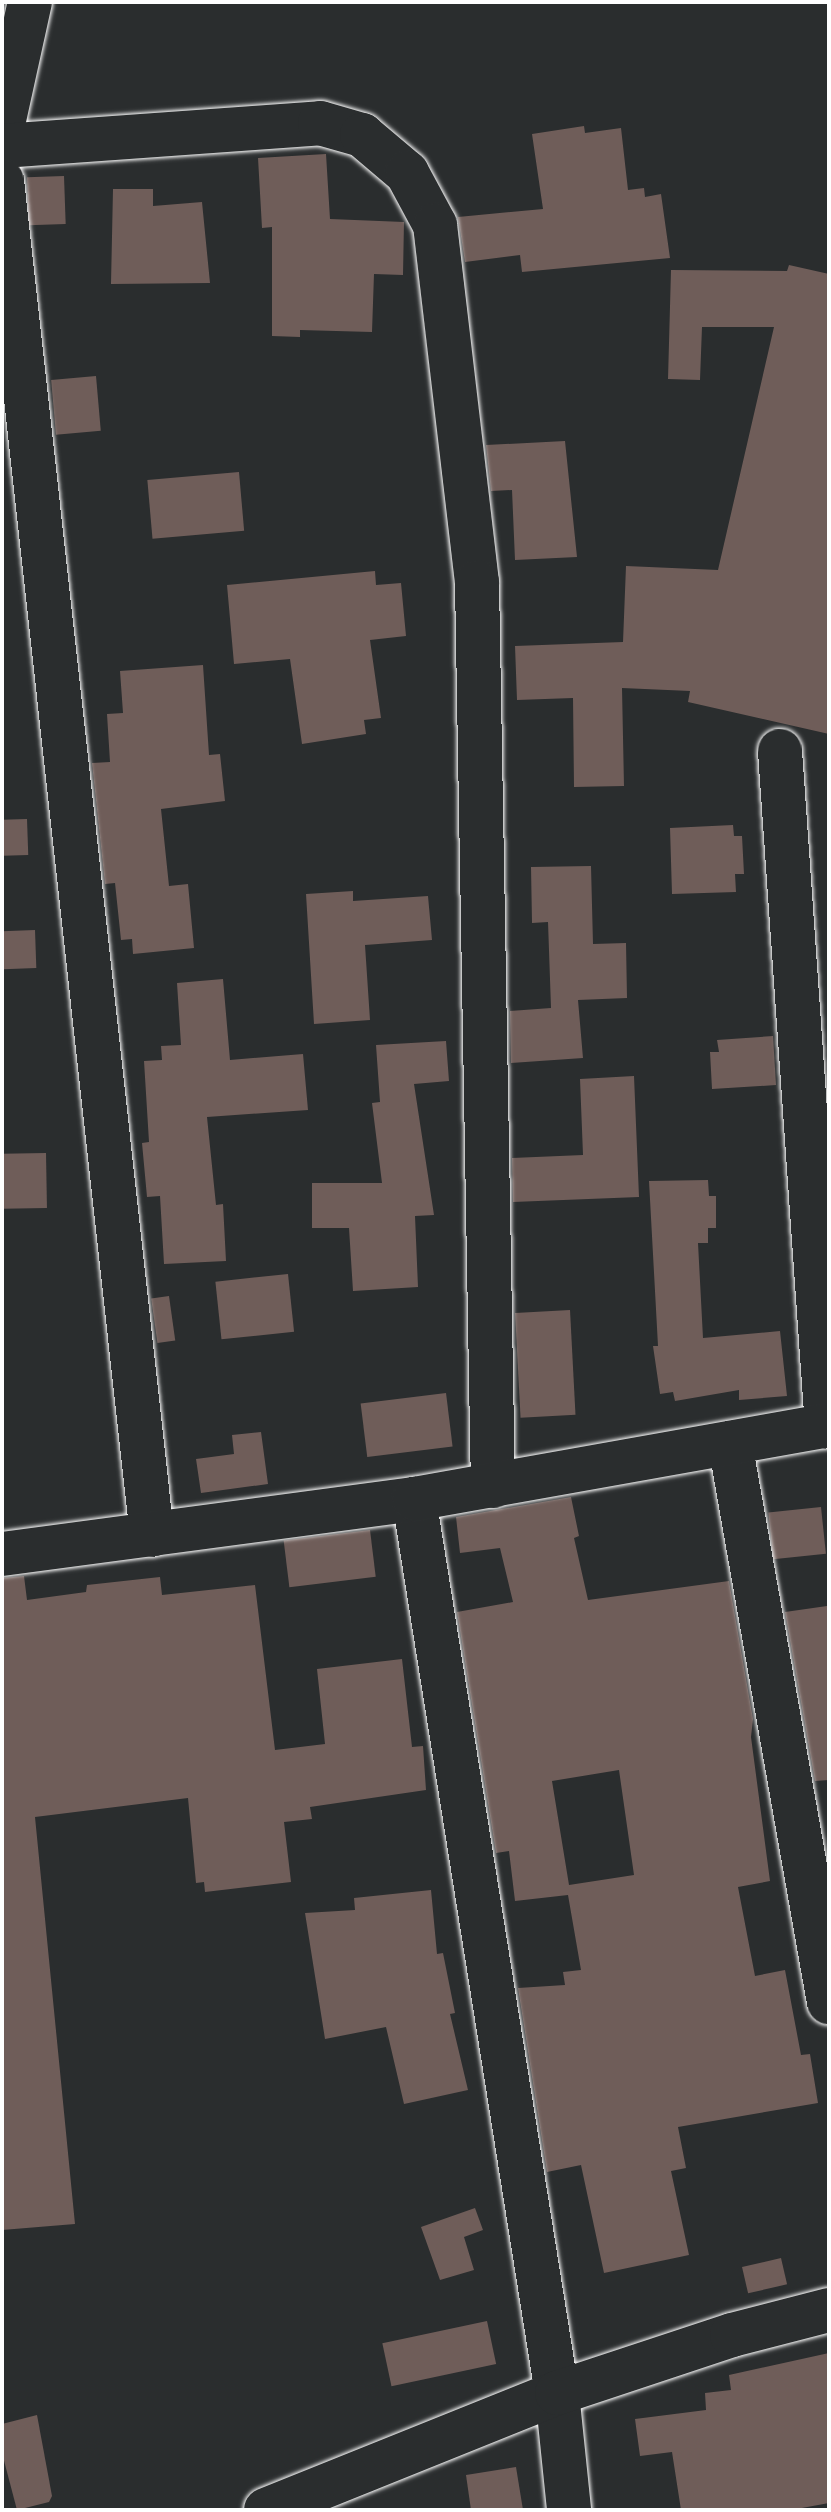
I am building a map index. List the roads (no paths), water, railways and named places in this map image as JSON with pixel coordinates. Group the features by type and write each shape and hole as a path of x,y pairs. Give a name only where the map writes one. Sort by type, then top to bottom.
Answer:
{"street":[{"path":"2,129 30,2"},
{"path":"2,146 320,123 362,135 407,173 435,225 477,582 493,1486"},
{"path":"2,181 152,1535"},
{"path":"2,1554 414,1499 828,1426 780,751"},
{"path":"730,1443 829,2002"},
{"path":"414,1499 557,2393 569,2510"},
{"path":"266,2510 557,2393 732,2335 829,2310"}]}
